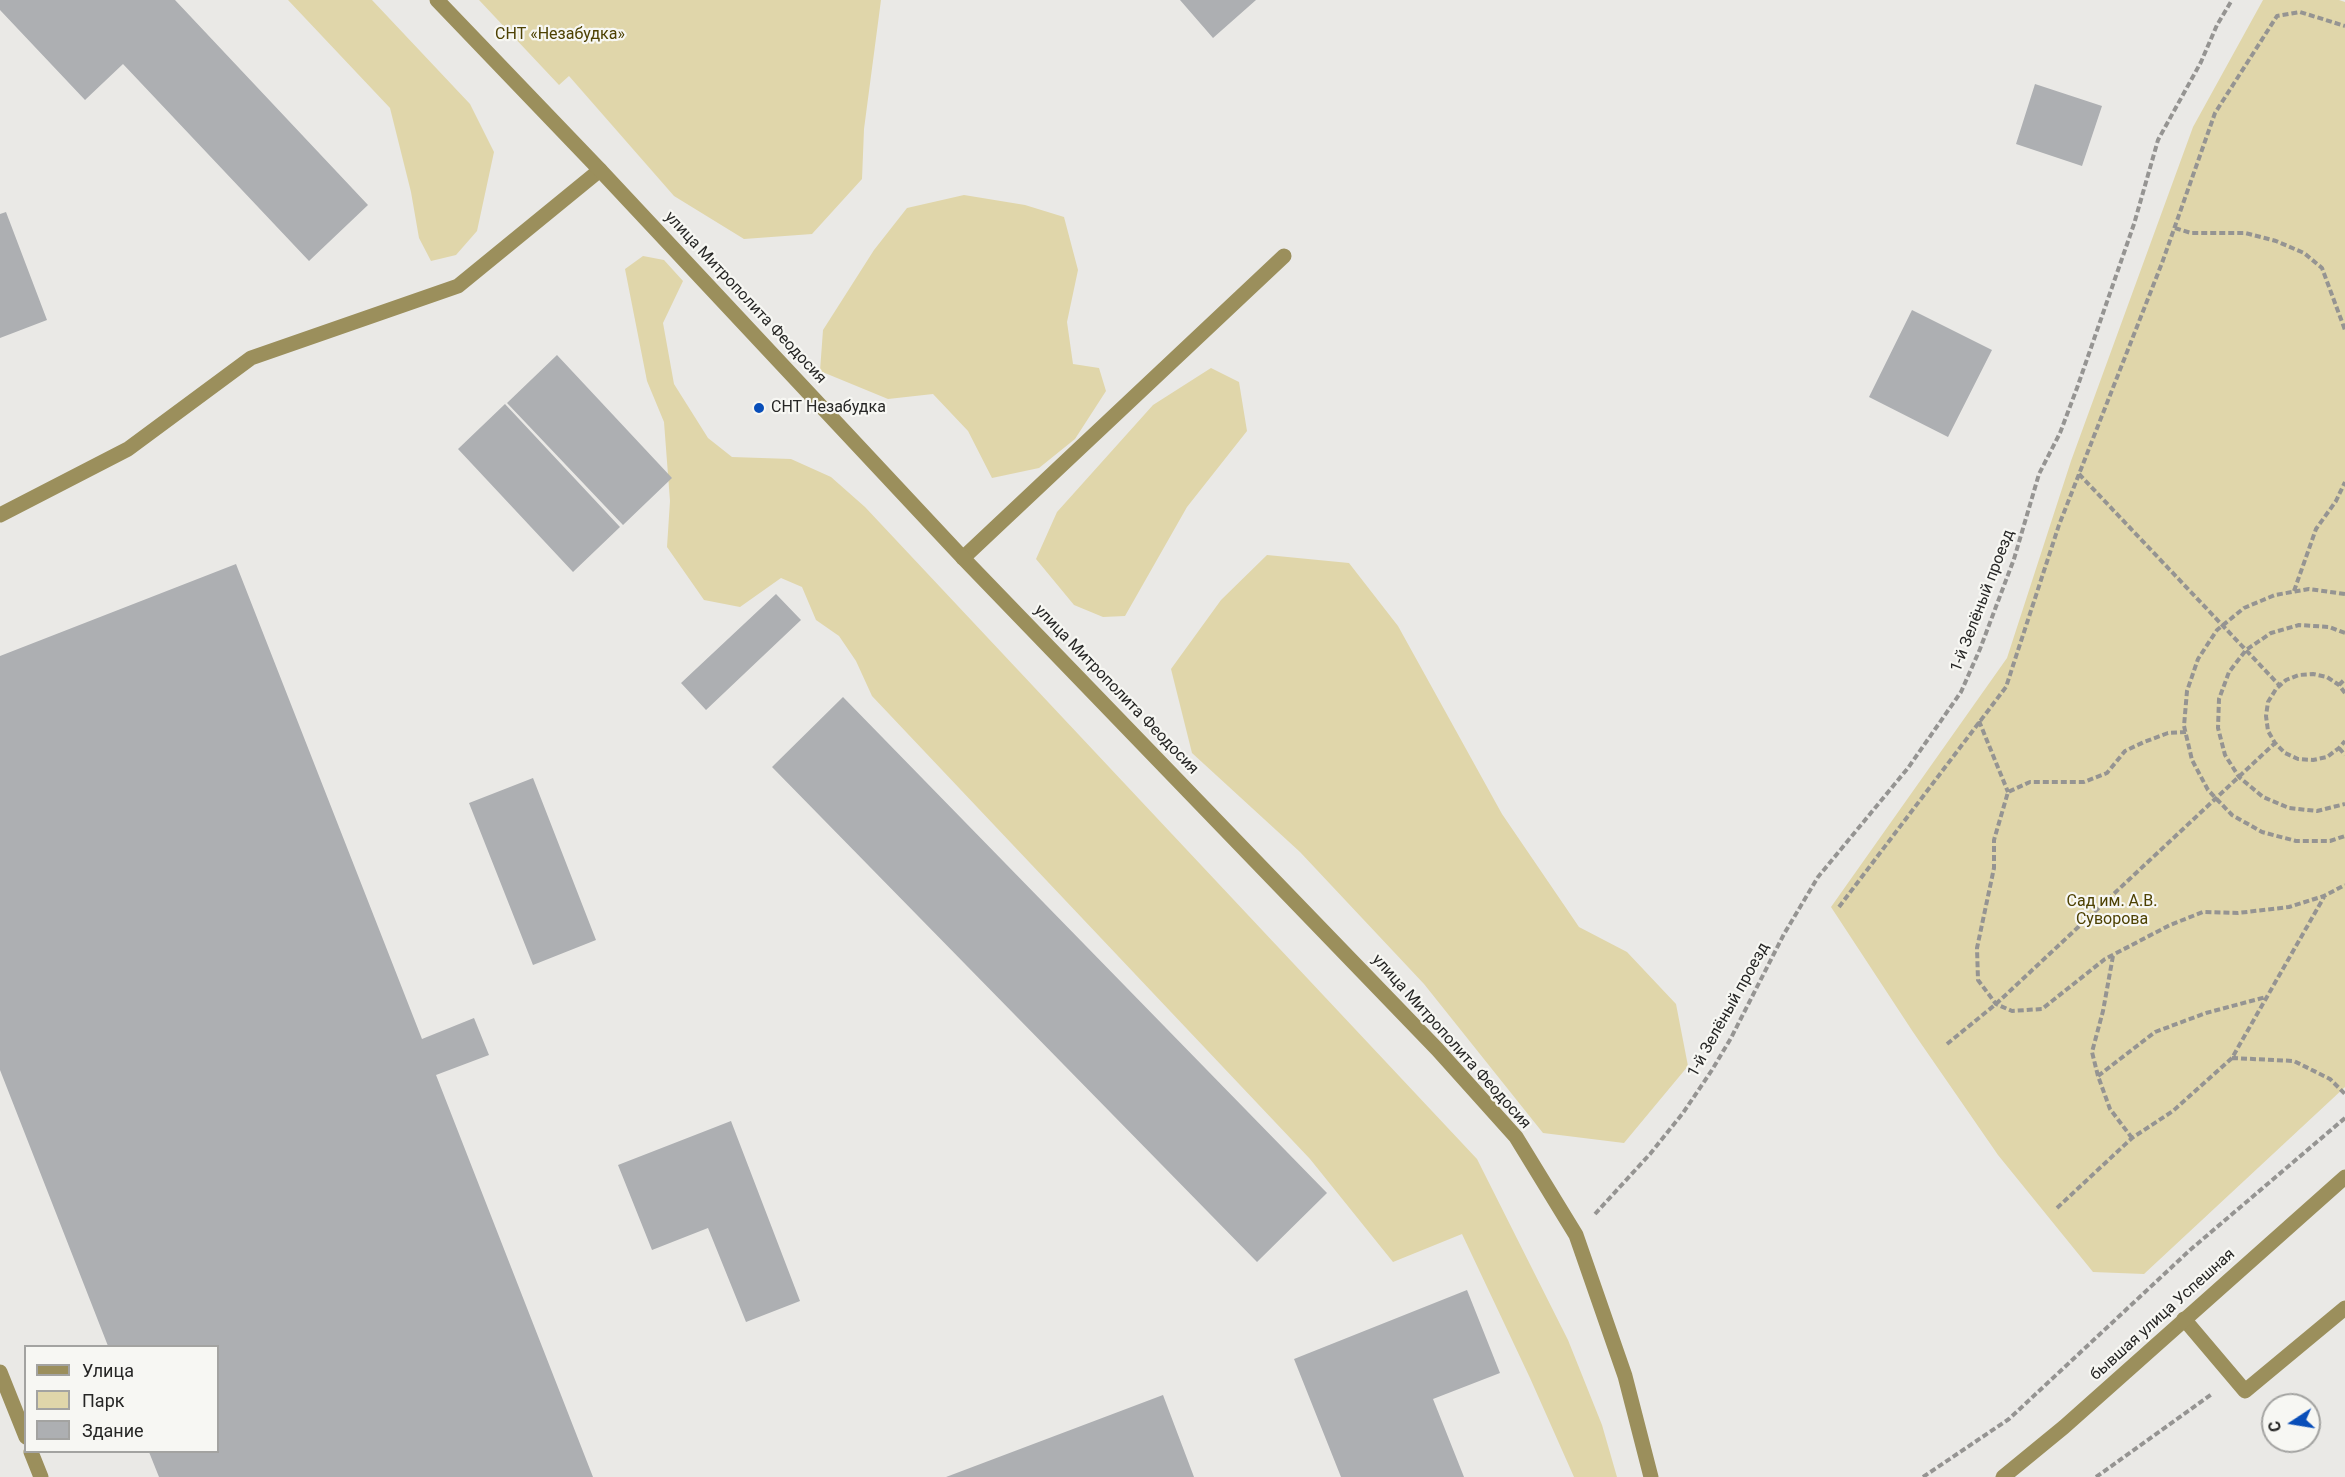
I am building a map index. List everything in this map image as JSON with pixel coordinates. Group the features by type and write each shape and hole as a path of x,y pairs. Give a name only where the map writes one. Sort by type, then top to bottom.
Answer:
{"street":[{"name":"улица Митрополита Феодосия","path":"437,0 600,170 963,558 1445,1058 1516,1137 1576,1235 1625,1376 1651,1477"},
{"path":"0,514 128,449 251,358 458,286 600,170"},
{"path":"963,558 1284,256"},
{"name":"бывшая улица Успешная","path":"2003,1477 2064,1427 2345,1177"},
{"path":"2184,1319 2245,1391 2345,1308"},
{"path":"0,1372 24,1432"},
{"path":"31,1453 41,1477"}],"path":[{"name":"1-й Зелёный проезд","path":"1576,1235 1650,1154 1683,1113 1726,1046 1784,934 1818,877 1908,768 1961,692 1980,650 2014,559 2039,474 2060,433 2077,388 2134,224 2158,140 2232,0"},
{"path":"1839,907 2006,687 2059,525 2175,228 2215,113 2277,16 2300,12 2345,26"},
{"path":"2175,228 2191,232 2245,233 2276,241 2304,253 2322,268 2345,330"},
{"path":"2079,474 2280,686"},
{"path":"2294,592 2316,529 2336,501 2345,482"},
{"path":"2345,594 2309,589 2275,595 2244,608 2223,626 2198,659 2187,691 2186,732 2192,760 2208,790 2232,815 2262,832 2296,841 2330,841 2345,836"},
{"path":"2345,633 2329,627 2300,625 2271,633 2246,650 2229,672 2219,699 2218,728 2225,755 2239,777 2263,797 2289,808 2317,810 2345,804"},
{"path":"2345,693 2327,677 2313,674 2299,675 2286,680 2280,686 2268,702 2266,716 2268,731 2275,743 2285,753 2298,759 2313,760 2327,757 2345,741"},
{"path":"2338,685 2345,680"},
{"path":"1979,721 2008,792 1994,840 1994,868 1977,948 1978,980 1996,1004 2012,1011 2042,1009 2113,955 2170,925 2203,912 2238,913 2289,907 2324,896 2345,885"},
{"path":"2008,792 2030,782 2084,782 2107,773 2125,751 2144,741 2168,733 2186,732"},
{"path":"1947,1044 1996,1004 2275,743"},
{"path":"2339,748 2345,755"},
{"path":"2057,1208 2132,1138 2173,1111 2232,1058 2324,896"},
{"path":"2113,955 2103,1011 2092,1052 2110,1109 2132,1138"},
{"path":"2098,1076 2156,1032 2206,1013 2266,997"},
{"path":"2232,1058 2294,1061 2330,1079 2345,1094"},
{"path":"1923,1477 2009,1419 2190,1250 2345,1118"},
{"path":"2096,1477 2235,1378"}],"green space":[{"path":"288,0 372,0 470,104 494,152 477,231 456,255 431,261 419,238 411,192 390,108"},
{"name":"СНТ «Незабудка»","path":"479,0 881,0 864,129 862,179 812,234 744,239 674,196 569,76 559,85"},
{"name":"Сад им. А.В. Суворова","path":"2263,0 2339,0 2345,2 2345,1087 2144,1274 2093,1272 1998,1155 1913,1032 1831,907 2007,658 2071,461 2193,127"},
{"path":"964,195 1025,205 1064,217 1078,270 1067,322 1073,364 1099,368 1106,391 1075,439 1039,468 992,478 968,431 933,394 888,399 820,371 823,330 874,250 907,208"},
{"path":"643,256 664,260 683,281 663,323 674,384 708,438 732,457 791,459 831,477 865,507 1477,1159 1568,1340 1602,1425 1617,1477 1574,1477 1462,1234 1393,1262 1310,1159 872,696 856,661 839,636 816,620 802,587 781,578 740,607 704,600 667,547 670,501 664,422 647,381 625,269"},
{"path":"1211,368 1239,382 1247,431 1187,507 1125,616 1103,617 1074,605 1036,559 1057,512 1153,405"},
{"path":"1267,555 1349,563 1398,626 1502,814 1579,927 1627,952 1676,1004 1688,1066 1624,1143 1543,1133 1424,984 1300,852 1192,753 1171,669 1221,600"}],"building":[{"path":"0,0 175,0 368,205 309,261 123,64 85,100 0,10"},
{"path":"1180,0 1256,0 1213,38"},
{"path":"2035,84 2102,106 2082,166 2016,144"},
{"path":"6,212 47,320 0,338 0,214"},
{"path":"1912,310 1992,350 1948,437 1869,397"},
{"path":"557,355 672,478 623,525 507,403"},
{"path":"505,404 620,527 573,572 458,449"},
{"path":"236,564 422,1039 474,1018 489,1055 436,1075 593,1477 159,1477 149,1453 219,1453 219,1345 108,1345 0,1070 0,656"},
{"path":"776,594 801,620 706,710 681,683"},
{"path":"843,697 1327,1193 1257,1262 772,767"},
{"path":"533,778 596,940 533,965 469,803"},
{"path":"731,1121 800,1301 746,1322 708,1228 652,1250 618,1165"},
{"path":"1467,1290 1500,1373 1433,1399 1464,1477 1341,1477 1294,1359"},
{"path":"1163,1395 1194,1477 946,1477"}],"place":[{"name":"СНТ Незабудка","path":"759,408"}]}
